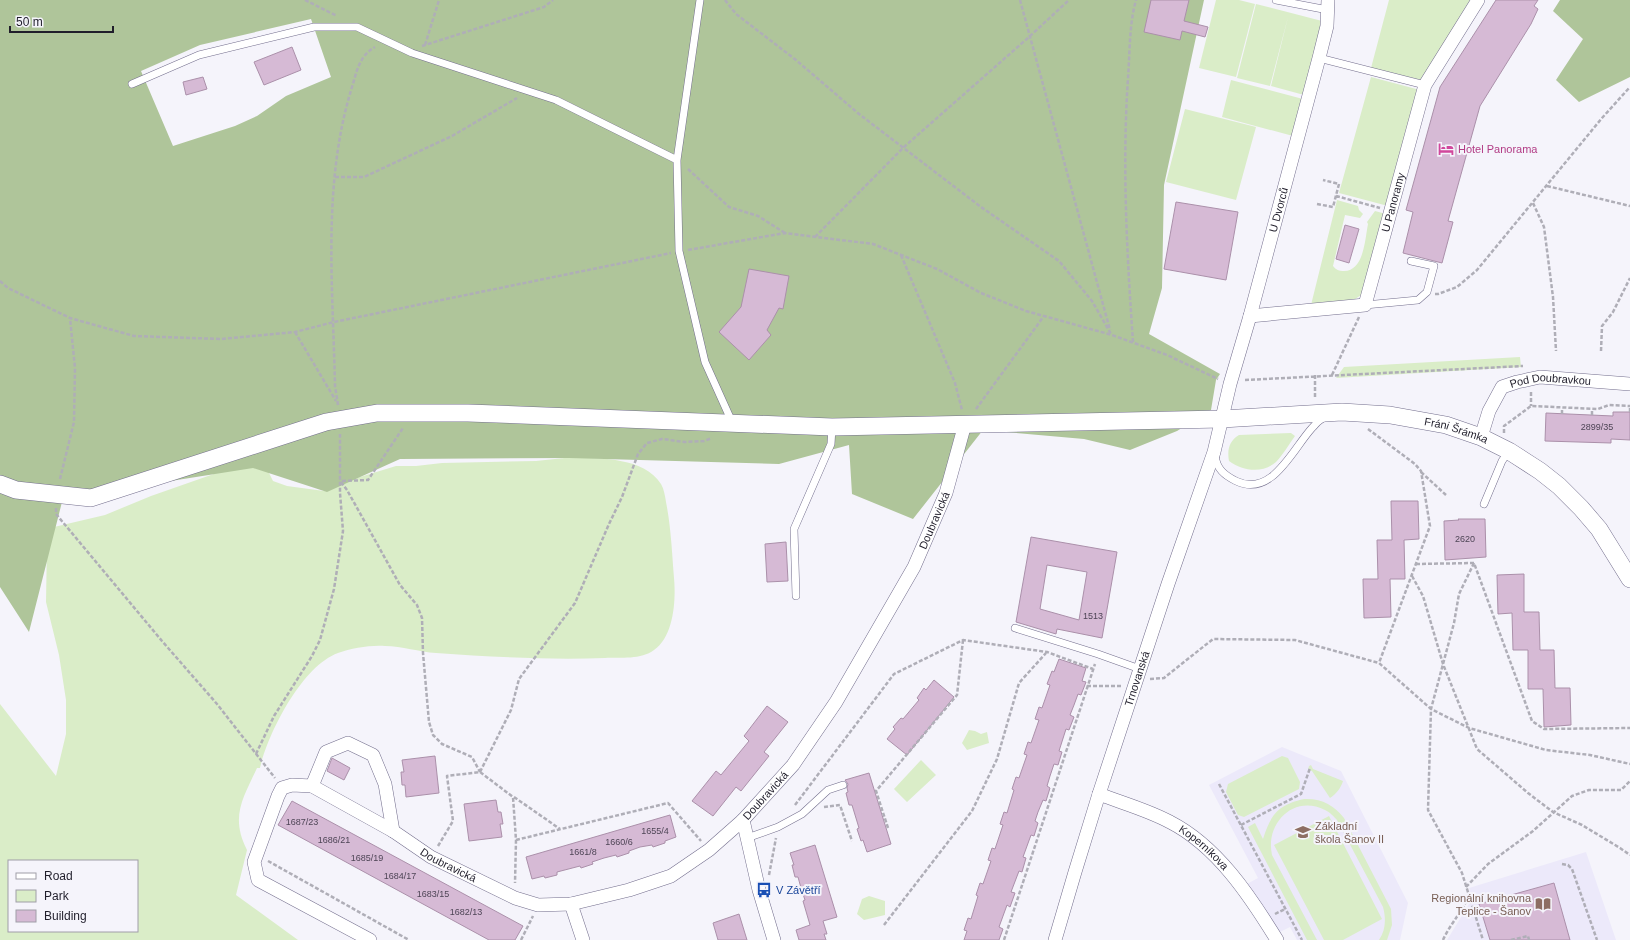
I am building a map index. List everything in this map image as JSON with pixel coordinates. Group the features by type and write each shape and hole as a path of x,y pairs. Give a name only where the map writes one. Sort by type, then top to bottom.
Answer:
{"street":[{"name":"U Panoramy","path":"1364,305 1426,85 1478,0"},
{"name":"U Dvorců","path":"1222,419 1230,384 1250,316 1319,58 1327,26 1328,5"},
{"path":"1250,316 1364,305"},
{"name":"Pod Doubravkou","path":"1481,437 1489,411 1502,387 1540,377 1630,384"},
{"name":"Fráni Šrámka","path":"0,484 16,490 92,498 326,422 339,411 832,427 1222,419 1342,412 1390,415 1418,419 1446,425 1481,437 1507,443 1560,486 1581,508 1599,529 1630,579"},
{"name":"Trnovanská","path":"1055,940 1099,794 1214,452 1222,419"},
{"name":"Doubravická","path":"312,786 393,831 431,857 515,898 538,905 571,904 629,890 671,876 709,850 743,820 793,765 836,702 914,567 946,493 965,424"},
{"path":"370,940 258,880 259,860 278,796 282,788 292,785 312,786 326,752 348,743 373,755 385,784 393,831"},
{"name":"Koperníkova","path":"1099,794 1170,822 1208,848 1234,876 1278,940"},
{"path":"743,820 758,887 774,940"},
{"path":"571,904 583,940"}],"lane":[{"path":"700,0 677,160 679,251 705,362 733,424"},
{"path":"1276,0 1328,5"},
{"path":"132,84 199,55 314,27 357,27 407,51 556,100 677,160"},
{"path":"1319,58 1426,85"},
{"path":"1364,305 1418,300 1427,292 1434,266 1411,261"},
{"path":"1214,452 1217,466 1238,482 1256,483 1266,481 1275,475 1302,439 1321,418 1342,412"},
{"path":"796,596 794,529 831,444 832,427"},
{"path":"1484,504 1502,461 1507,443"},
{"path":"1016,628 1140,669"},
{"path":"747,838 778,827 802,814 828,790 843,785"}],"path":[{"path":"305,0 357,27"},
{"path":"421,56 439,0"},
{"path":"407,51 544,7 553,0"},
{"path":"726,0 736,14 796,60 858,114 982,207 1059,261 1092,301 1112,335"},
{"path":"1020,0 1112,335"},
{"path":"815,237 904,147 1069,0"},
{"path":"1133,342 1127,264 1125,124 1130,25 1136,0"},
{"path":"256,754 274,716 312,656 320,640 334,589 343,531 339,411 335,386 331,220 337,156 346,105 359,63 367,51 379,45 397,46"},
{"path":"1427,292 1438,294 1457,287 1477,270 1630,87"},
{"path":"335,177 364,177 452,136 528,91"},
{"path":"677,160 729,207 758,216 786,233"},
{"path":"1317,204 1333,207 1339,184 1323,180"},
{"path":"1547,186 1630,206"},
{"path":"1336,196 1379,208"},
{"path":"1532,203 1544,227 1553,297 1556,351"},
{"path":"0,281 8,288 70,318 134,336 221,339 295,332 334,322 679,251 786,233 873,244 937,269 981,293 1026,311 1133,342 1230,384 1237,385 1240,380 1315,375 1530,366 1530,379"},
{"path":"900,254 955,382 965,424"},
{"path":"1602,351 1602,326 1613,312 1630,278"},
{"path":"1332,375 1364,305"},
{"path":"965,424 1044,316"},
{"path":"70,318 75,368 74,422 56,494 56,514 157,636 217,704 282,788"},
{"path":"295,332 339,411"},
{"path":"1315,375 1315,397"},
{"path":"1507,443 1504,426 1531,406 1598,409 1609,405 1630,406 1630,412"},
{"path":"1562,408 1562,414"},
{"path":"1592,409 1592,415"},
{"path":"341,481 368,480 413,413"},
{"path":"480,772 511,710 519,679 575,602 608,524 622,497 638,454 647,443 662,439 685,442 704,441 728,431 733,424"},
{"path":"1367,428 1415,464 1446,495"},
{"path":"1379,663 1430,526 1421,471"},
{"path":"341,481 400,585 417,605 422,618 423,653 430,722 433,735 442,744 472,757 480,772 513,797 560,829"},
{"path":"1416,564 1474,563"},
{"path":"1474,563 1459,594 1454,623 1431,709 1428,810 1462,873 1483,940"},
{"path":"1474,563 1532,721 1544,729 1630,728"},
{"path":"1412,576 1422,596 1444,664 1477,749 1553,812 1582,825 1620,848 1630,856"},
{"path":"1087,686 1123,686 1144,691 1148,678 1164,678 1213,639 1295,640 1379,663 1431,709 1469,728 1546,750 1590,755 1630,764"},
{"path":"758,887 768,883 778,827 894,674 963,640 1046,652 1093,669"},
{"path":"888,828 876,791 957,695 963,640"},
{"path":"884,925 972,811 997,759 1019,683 1046,652"},
{"path":"1004,940 1098,654"},
{"path":"1241,825 1301,794 1310,768"},
{"path":"431,857 453,821 447,776 480,772"},
{"path":"1466,887 1488,864 1533,831 1572,796 1589,790 1621,790 1630,781"},
{"path":"1219,784 1302,940"},
{"path":"513,797 516,840 515,898"},
{"path":"516,840 668,802 709,850"},
{"path":"796,804 806,810 840,805 852,841"},
{"path":"259,860 409,940"},
{"path":"1562,864 1568,865 1572,869 1597,940"},
{"path":"1443,940 1449,927 1466,903 1469,895"},
{"path":"521,940 538,905"},
{"path":"1511,940 1528,936 1529,940"}],"shaded area":[{"name":"Základní škola Šanov II","path":"1282,747 1341,771 1408,903 1400,940 1297,940 1290,927 1278,933 1245,885 1258,878 1209,785"},
{"path":"1586,852 1616,940 1447,940 1469,904 1473,902 1469,888"}],"green space":[{"path":"0,0 1204,0 1164,185 1162,288 1149,334 1220,374 1216,380 1211,410 1177,431 1130,450 1084,439 983,430 913,519 852,494 849,445 779,464 569,458 400,459 327,492 253,468 63,498 29,632 0,587","holes":["311,19 331,77 286,96 257,116 235,126 173,146 141,71 200,45"]},
{"path":"1216,0 1239,0 1255,4 1236,77 1199,68"},
{"path":"1389,0 1473,0 1422,81 1371,68"},
{"path":"1560,0 1630,0 1630,77 1579,102 1556,80 1583,39 1553,11"},
{"path":"1256,4 1322,21 1304,95 1271,86 1288,17 1270,86 1237,78"},
{"path":"1371,77 1420,90 1388,206 1339,193"},
{"path":"1231,80 1303,99 1293,136 1222,117"},
{"path":"1185,109 1256,127 1236,200 1166,182"},
{"path":"1337,200 1358,206 1359,210 1363,214 1360,218 1345,215 1333,266 1339,270 1351,270 1356,266 1360,260 1364,245 1368,224 1367,222 1375,211 1386,214 1363,294 1355,299 1311,305"},
{"path":"1520,357 1521,367 1336,378 1344,367"},
{"path":"1291,433 1295,436 1284,453 1271,466 1259,470 1252,470 1240,467 1229,461 1228,453 1231,443 1239,435"},
{"path":"574,457 622,461 633,464 654,475 661,484 665,495 671,540 675,597 670,627 661,644 649,653 637,657 624,658 520,658 430,652 398,647 379,646 361,647 338,653 325,660 312,672 288,702 270,737 260,768 257,768 240,808 239,827 247,850 236,895 298,940 0,940 0,704 56,776 66,734 66,700 59,655 46,602 47,543 54,527 105,515 151,496 228,469 264,463 273,481 287,486 324,491 360,477 396,466 416,466 442,463 536,461"},
{"path":"969,730 981,734 987,732 989,743 967,750 962,743"},
{"path":"1282,756 1288,758 1300,782 1299,789 1244,817 1238,815 1226,792 1228,784"},
{"path":"921,760 936,775 907,802 894,789"},
{"path":"1311,765 1313,769 1343,781 1338,791 1330,798 1312,771 1308,770 1309,766"},
{"path":"1304,799 1327,803 1336,809 1344,818 1391,909 1392,925 1387,940 1379,940 1385,924 1383,907 1337,820 1325,810 1314,806 1303,806 1284,814 1273,832 1271,843 1272,855 1317,940 1307,940 1248,827 1255,823 1263,839 1269,823 1277,812 1288,804"},
{"path":"1329,816 1382,919 1343,940 1324,940 1274,845"},
{"path":"869,896 885,901 885,915 864,920 857,914 862,899"}],"building":[{"path":"1151,0 1189,0 1184,21 1208,27 1205,37 1182,31 1180,40 1144,32"},
{"name":"Hotel Panorama","path":"1496,0 1538,0 1534,6 1538,9 1531,24 1480,106 1448,221 1453,222 1442,263 1403,253 1413,212 1406,210 1440,87"},
{"path":"292,47 301,70 264,85 254,62"},
{"path":"203,77 207,89 186,95 183,82"},
{"path":"1176,202 1238,212 1226,280 1164,269"},
{"path":"1345,225 1359,229 1349,263 1336,259"},
{"path":"749,269 789,276 783,309 779,308 767,330 771,335 749,360 719,332 741,307"},
{"path":"1613,412 1630,412 1630,440 1611,439 1611,443 1545,441 1546,413 1613,416"},
{"path":"1391,501 1418,501 1419,539 1404,540 1405,579 1390,579 1391,617 1364,618 1363,579 1378,579 1377,540 1392,540"},
{"path":"1458,519 1485,519 1486,557 1445,560 1444,521 1459,520"},
{"path":"1031,537 1117,552 1102,638 1057,629 1056,634 1016,622","holes":["1047,565 1087,572 1079,620 1040,609"]},
{"path":"786,542 788,581 767,582 765,544"},
{"path":"1524,574 1524,612 1539,612 1540,650 1554,650 1555,688 1570,688 1571,725 1544,727 1543,689 1528,689 1528,650 1513,650 1512,613 1498,614 1497,575"},
{"path":"1059,659 1086,668 1082,681 1086,682 1081,695 1078,694 1070,715 1074,717 1069,730 1066,729 1059,751 1062,752 1058,765 1054,764 1050,776 1047,786 1050,788 1046,801 1043,800 1038,812 1035,821 1038,823 1034,836 1031,835 1023,857 1026,858 1022,872 1019,871 1011,892 1015,893 1010,907 1007,905 999,927 1003,929 999,940 964,940 967,931 964,930 968,918 971,919 978,896 976,895 980,883 983,884 991,861 988,860 992,848 995,849 1003,825 1000,824 1004,812 1007,813 1014,790 1012,789 1016,777 1019,778 1027,755 1024,754 1028,742 1031,743 1039,720 1035,719 1039,707 1042,708 1050,685 1047,684"},
{"path":"934,680 954,697 907,755 887,739 895,729 893,727 901,718 903,719 919,700 917,698 924,688 926,690"},
{"path":"767,706 788,722 764,752 769,756 741,791 736,787 713,816 692,801 716,771 721,775 749,741 744,736"},
{"path":"435,756 439,793 406,797 405,785 402,785 401,772 404,772 402,760"},
{"path":"332,758 350,768 344,780 327,771"},
{"path":"869,773 891,844 867,852 857,829 859,828 852,805 849,805 846,793 848,792 848,784 845,780"},
{"path":"496,800 498,812 501,812 503,824 500,824 502,837 469,841 464,804"},
{"path":"292,801 523,926 515,940 489,940 278,825"},
{"path":"670,815 676,837 665,841 665,843 653,847 652,845 640,847 617,857 616,855 592,862 593,864 581,868 580,866 557,872 557,875 532,879 526,857"},
{"path":"815,845 837,917 823,921 827,934 824,934 826,940 799,940 796,930 810,925 803,901 805,900 798,877 795,877 792,865 794,865 790,853"},
{"path":"1554,883 1570,940 1490,940 1479,904"},
{"path":"739,914 747,940 718,940 713,923"}],"place":[{"name":"Hotel Panorama","path":"1446,149"},
{"name":"Základní škola Šanov II","path":"1303,832"},
{"name":"V Závětří","path":"764,890"},
{"name":"Regionální knihovna Teplice - Šanov","path":"1543,904"}]}
